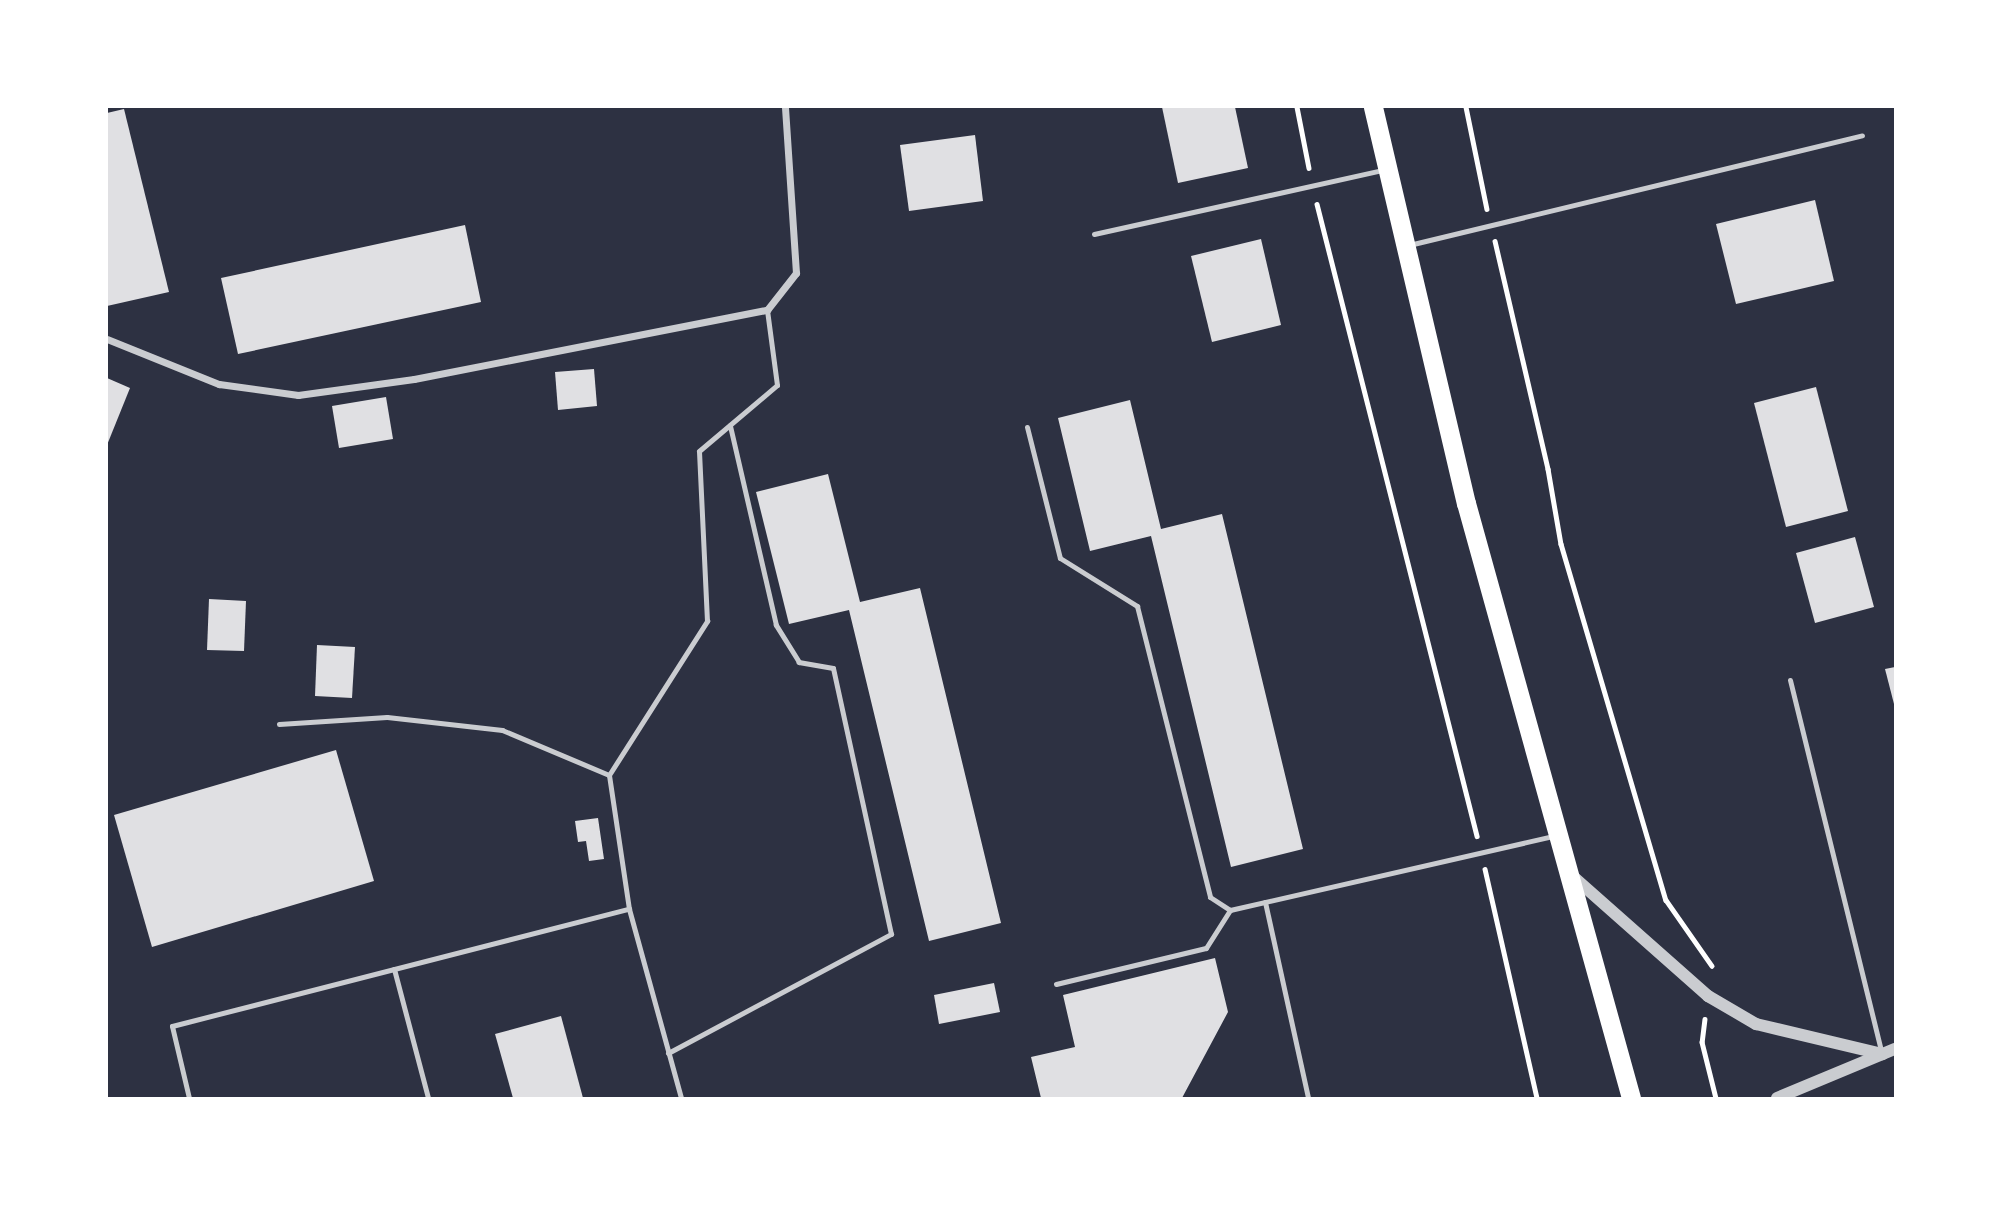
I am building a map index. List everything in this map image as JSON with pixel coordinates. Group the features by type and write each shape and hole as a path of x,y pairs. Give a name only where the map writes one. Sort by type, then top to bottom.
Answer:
{"highway":[{"path":"1373,107 1466,503 1631,1098"}],"street":[{"path":"107,339 219,384 298,396 414,379 767,310 796,274 785,107"},
{"path":"1569,873 1708,996 1756,1024 1882,1054"},
{"path":"1777,1098 1895,1049"}],"lane":[{"path":"1404,246 1862,135"},
{"path":"1094,234 1386,169"},
{"path":"681,1098 629,909 609,775 707,621 699,451 777,385 767,310"},
{"path":"668,1053 891,934 833,668 799,662 776,625 730,425"},
{"path":"1027,427 1060,558 1137,606 1210,897 1230,910"},
{"path":"1790,680 1882,1054"},
{"path":"279,724 387,717 502,730 609,775"},
{"path":"1056,984 1206,948 1230,910 1558,835"},
{"path":"1265,902 1308,1098"},
{"path":"189,1098 172,1026 629,909"},
{"path":"394,969 428,1098"}],"path":[{"path":"1297,107 1312,184 1481,852 1537,1098"},
{"path":"1466,107 1490,223 1549,468 1561,544 1666,900 1712,967 1702,1042 1716,1098"}],"building":[{"path":"1162,107 1235,107 1248,168 1178,183"},
{"path":"124,109 169,292 107,306 107,113"},
{"path":"975,135 983,201 909,211 900,145"},
{"path":"1815,200 1834,281 1736,304 1716,224"},
{"path":"465,225 481,302 238,354 221,278"},
{"path":"1261,239 1281,325 1212,342 1191,256"},
{"path":"594,369 597,406 558,410 555,372"},
{"path":"107,378 130,388 107,445"},
{"path":"1816,387 1848,511 1786,527 1754,403"},
{"path":"386,397 393,439 339,448 332,406"},
{"path":"1130,400 1161,529 1222,514 1303,849 1231,867 1151,536 1090,551 1058,418"},
{"path":"828,474 860,602 920,588 1001,923 929,941 849,610 789,624 756,492"},
{"path":"1855,537 1874,607 1815,623 1796,553"},
{"path":"209,599 246,601 244,651 207,650"},
{"path":"317,645 355,647 352,698 315,696"},
{"path":"1895,667 1895,704 1894,704 1885,669"},
{"path":"336,750 374,881 152,947 114,815"},
{"path":"598,818 604,859 589,861 586,841 578,842 575,821"},
{"path":"1215,958 1228,1012 1182,1098 1041,1098 1031,1057 1075,1047 1063,995"},
{"path":"994,983 1000,1012 939,1024 934,995"},
{"path":"561,1016 583,1098 513,1098 495,1034"}]}
